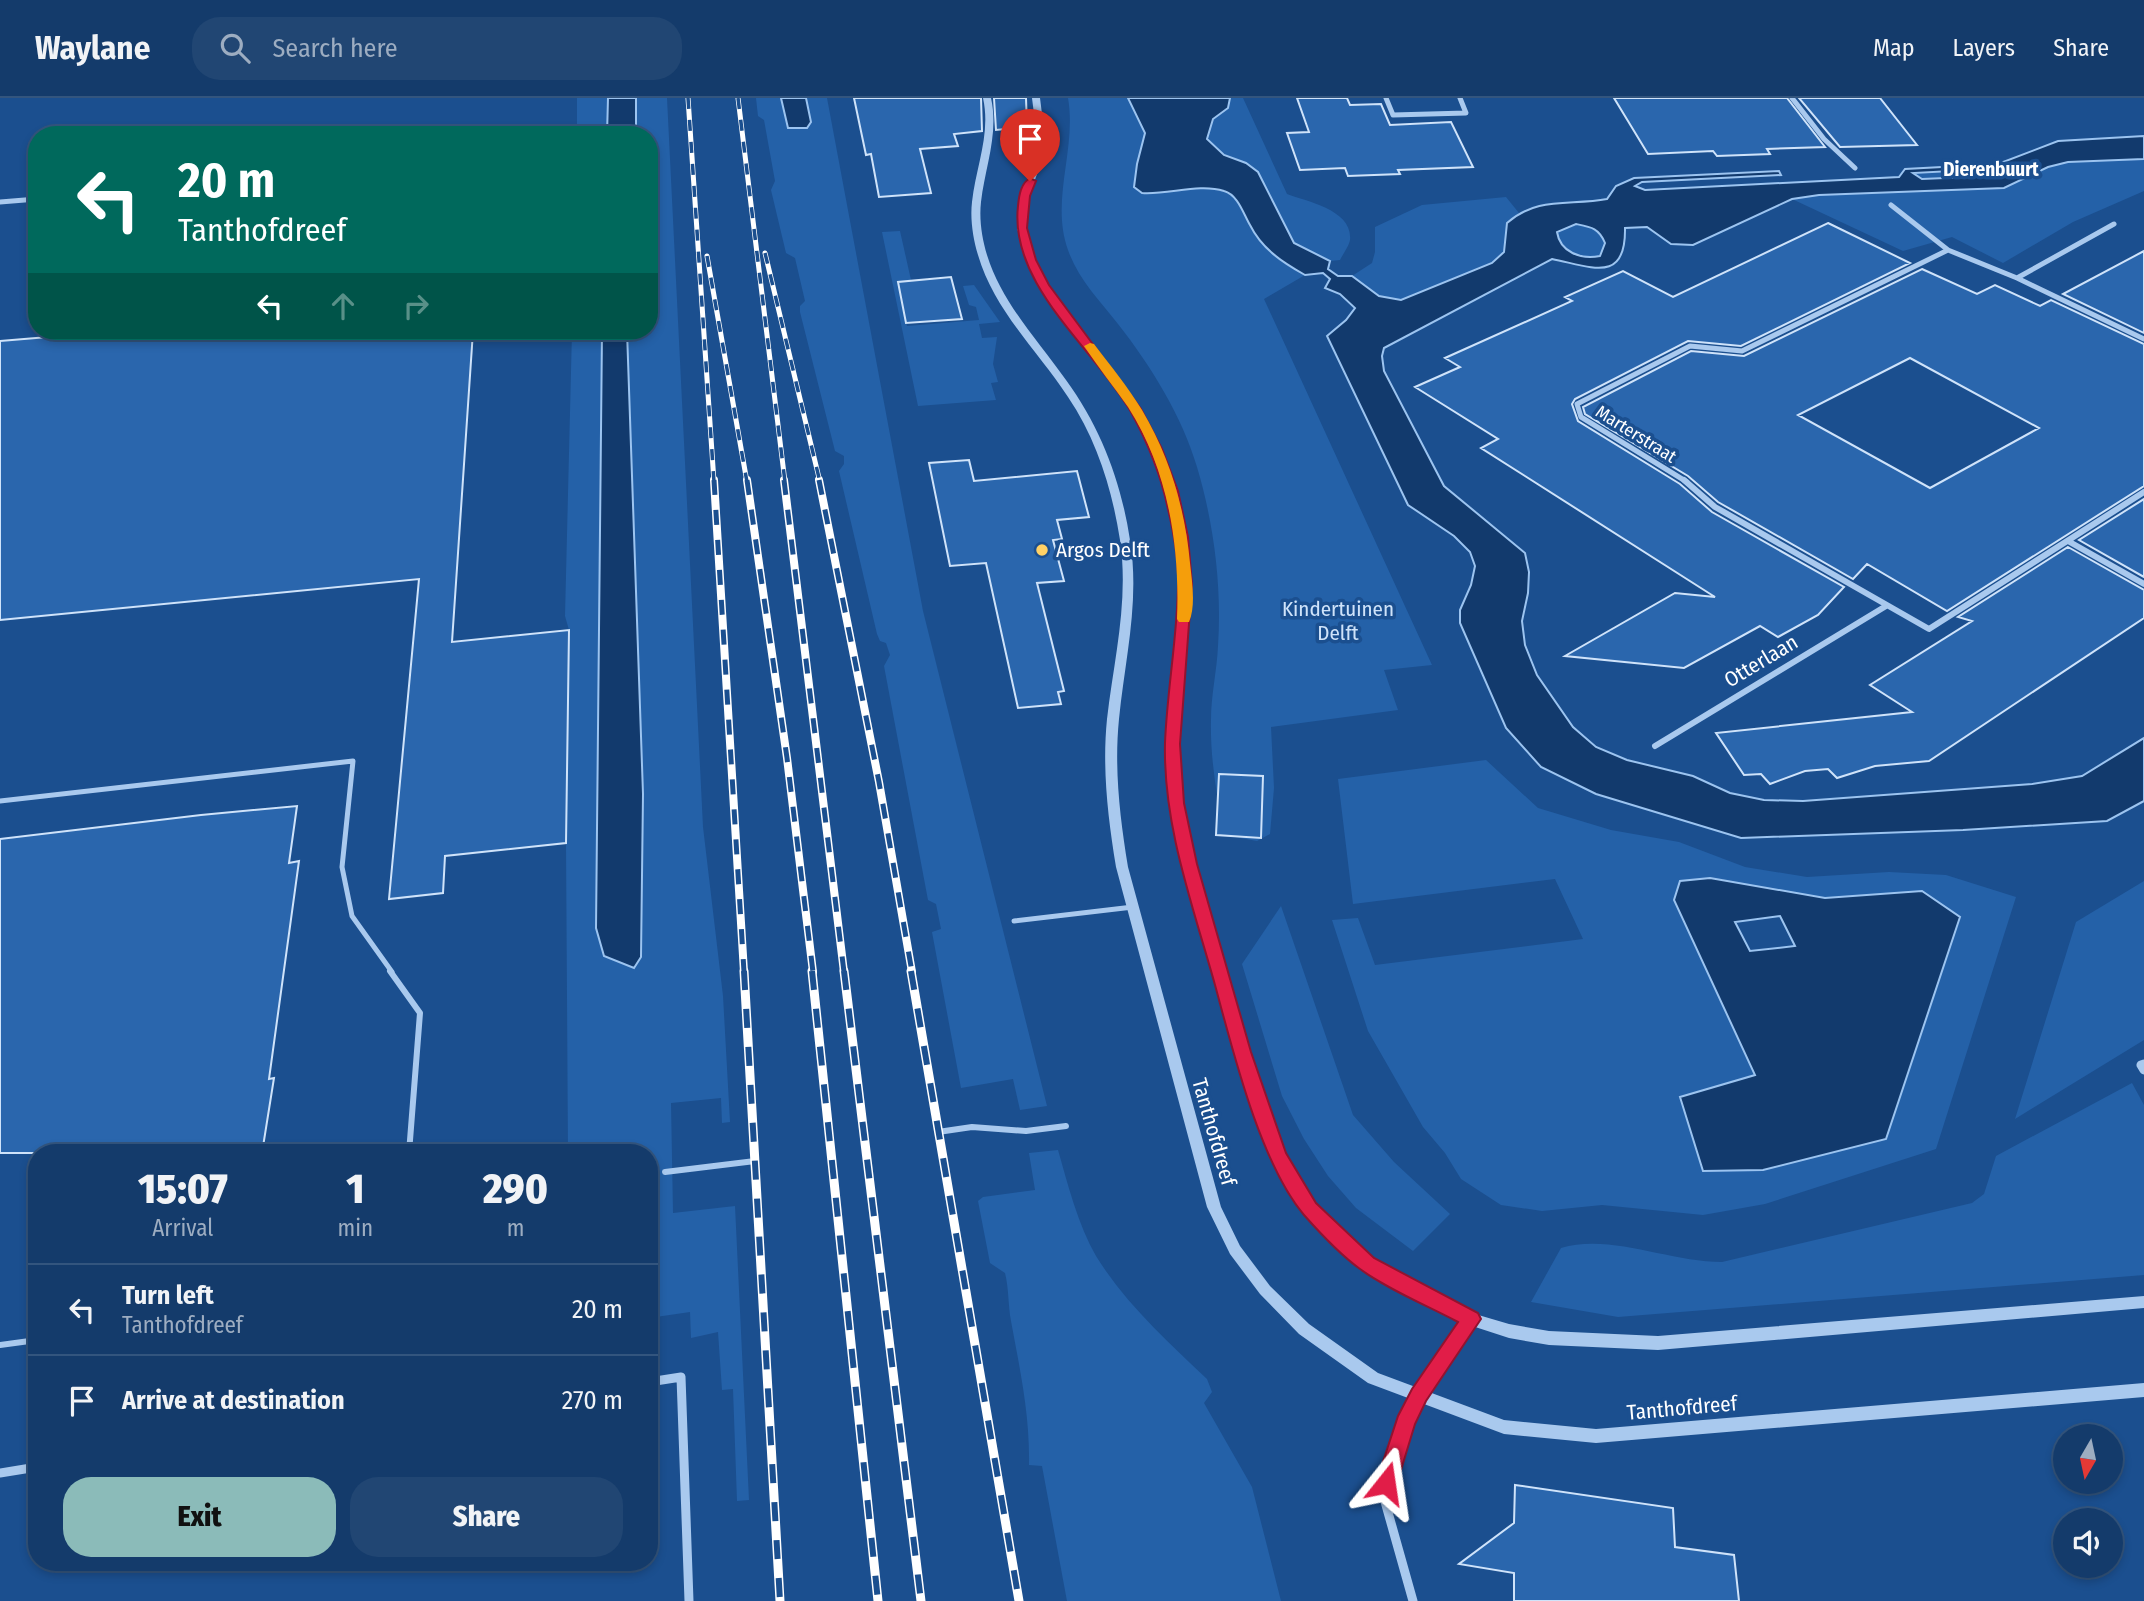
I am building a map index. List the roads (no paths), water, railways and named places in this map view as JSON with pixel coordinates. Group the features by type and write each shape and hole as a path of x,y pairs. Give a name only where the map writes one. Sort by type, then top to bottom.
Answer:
{"street":[{"name":"Tanthofdreef","path":"987,98 991,124 988,152 977,194 976,226 983,256 995,289 1075,399 1094,434 1115,488 1122,519 1128,566 1110,760 1115,830 1171,1055 1214,1207 1235,1250 1265,1290 1304,1329 1373,1378 1504,1427 1596,1436 2144,1390"},
{"path":"1037,98 1041,138 1036,166 1025,196 1021,228 1031,260 1043,285 1135,409 1156,449 1171,491 1181,537 1185,584 1173,744 1176,803 1189,864 1258,1104 1278,1154 1309,1208 1367,1264 1471,1319 1509,1331 1549,1338 1658,1343 2144,1302"},
{"path":"1387,98 1393,115 1466,113 1460,98"},
{"path":"1792,98 1824,139 1855,168"},
{"path":"0,202 28,200"},
{"path":"1891,205 1948,250 2017,278 2144,339"},
{"path":"2017,278 2115,224"},
{"name":"Marterstraat","path":"1948,250 1742,351 1690,346 1577,404 1581,417 1689,483 1715,507 1929,629 2068,541"},
{"path":"2144,492 2068,541 2144,584"},
{"name":"Otterlaan","path":"1655,746 1886,606"},
{"path":"2144,1064 2141,1065 2144,1070"},
{"path":"1413,1601 1384,1497 1389,1469 1405,1423 1419,1395 1471,1319"},
{"path":"658,1381 681,1377 690,1601"},
{"path":"0,1473 28,1469"}],"lane":[{"path":"0,801 353,761 341,867 352,916 421,1013 410,1144"},
{"path":"1014,921 1133,907"},
{"path":"938,1132 972,1127 1026,1131 1066,1126"},
{"path":"665,1172 755,1161"},
{"path":"0,1345 28,1341"}],"railway":[{"path":"688,98 714,482"},
{"path":"738,98 785,482"},
{"path":"765,253 820,482"},
{"path":"707,256 747,482"},
{"path":"714,480 744,972"},
{"path":"747,480 787,758 813,972"},
{"path":"784,480 844,972"},
{"path":"819,480 879,782 912,972"},
{"path":"744,971 780,1601"},
{"path":"812,971 878,1601"},
{"path":"844,971 921,1601"},
{"path":"911,971 1019,1601"}],"place":[{"name":"Argos Delft","path":"1042,550"}],"district":[{"name":"Dierenbuurt","path":"1991,169"}],"park label":[{"name":"Kindertuinen Delft","path":"1338,621"}]}
